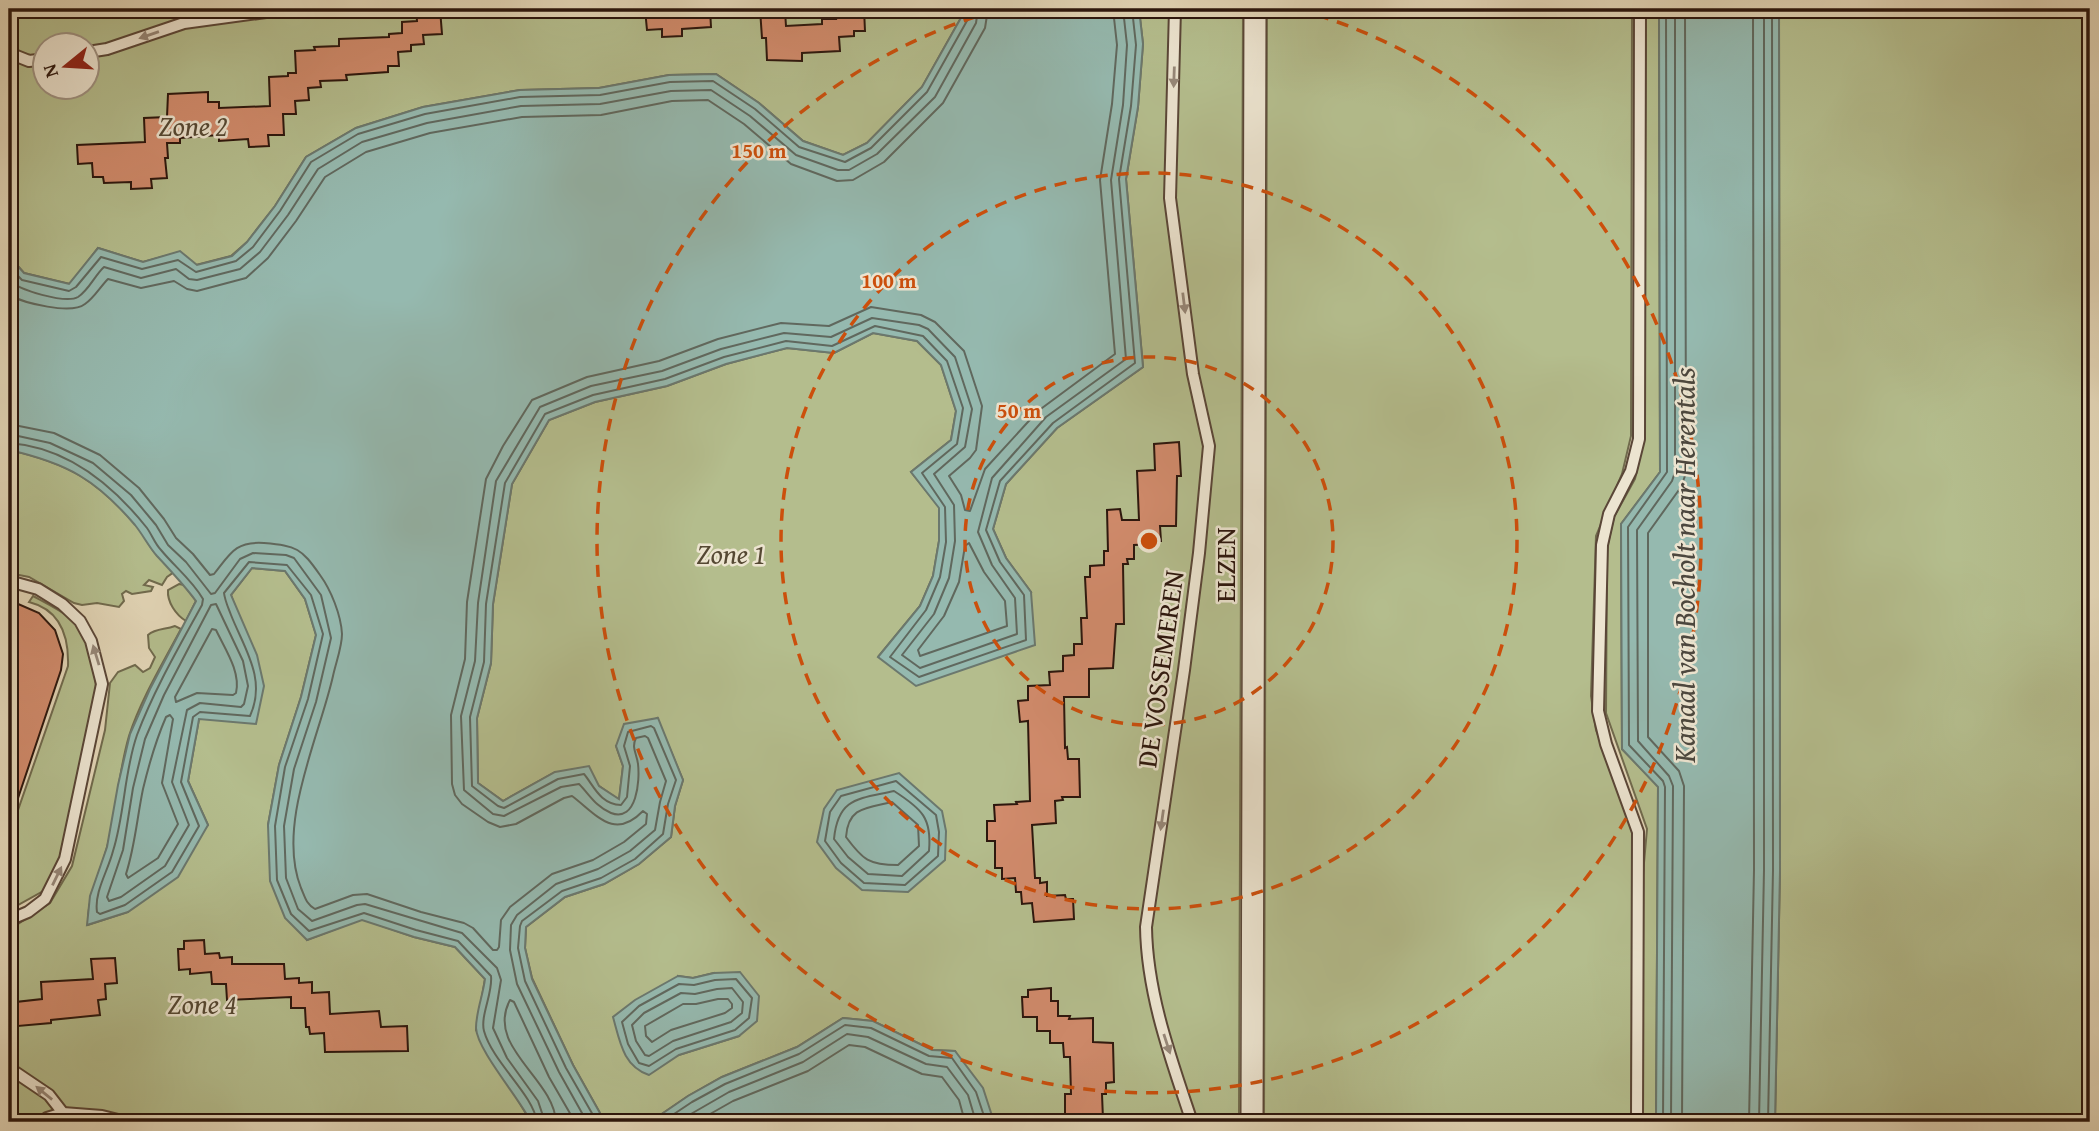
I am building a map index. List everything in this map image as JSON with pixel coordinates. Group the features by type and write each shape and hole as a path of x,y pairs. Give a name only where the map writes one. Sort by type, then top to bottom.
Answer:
{"street":[{"name":"ELZEN","path":"1252,1122 1255,9"}],"lane":[{"path":"102,50 184,23 288,9"},
{"name":"DE VOSSEMEREN","path":"1175,9 1170,198 1193,374 1209,446 1199,553 1146,927 1146,945 1158,1018 1192,1122"},
{"path":"1637,1122 1639,832 1606,744 1598,712 1602,545 1609,514 1630,471 1639,439 1640,9"},
{"path":"9,54 32,61"},
{"path":"9,580 38,589 62,604 80,621 95,651 102,684 65,859 45,899 28,912 9,920"},
{"path":"9,1068 49,1095 63,1113"},
{"path":"42,1122 63,1113 78,1112 126,1122"}],"green space":[{"name":"Zone 2","path":"9,9 962,9 962,16 922,87 867,143 843,155 803,141 759,103 716,74 669,75 599,88 520,90 423,107 356,128 306,157 275,206 247,242 231,256 196,265 180,252 143,262 98,248 70,284 24,273 9,256"},
{"name":"Zone 1","path":"1139,9 1243,9 1239,1122 994,1122 955,1051 932,1050 873,1021 843,1018 797,1047 722,1077 650,1122 605,1122 573,1065 532,978 525,948 526,927 565,897 604,884 639,864 671,837 675,806 683,780 657,718 616,746 623,766 619,800 599,786 555,772 503,801 478,783 477,718 491,663 493,604 512,484 549,420 595,402 667,386 726,364 787,348 834,353 873,333 917,341 941,365 956,411 951,440 911,472 939,507 939,541 933,576 920,606 878,657 1031,592 1006,558 993,529 1006,484 1057,428 1143,367 1126,179 1138,107 1143,44","holes":["714,973 739,1036 679,1055 678,976 693,978"]},
{"path":"1267,9 1632,9 1631,436 1622,474 1596,536 1591,696 1596,730 1629,817 1634,839 1631,1122 1264,1122"},
{"path":"1646,9 1659,9 1660,472 1621,524 1622,749 1658,786 1656,1122 1643,1122 1643,874 1647,829 1606,713 1607,548 1614,517 1635,479 1643,443"},
{"path":"1779,9 2090,9 2090,1122 1775,1122 1780,870"},
{"path":"9,450 66,468 97,487 125,513 157,556 174,572 162,585 149,580 144,585 153,587 151,591 132,594 126,591 122,594 124,601 119,607 74,603 29,577 9,573"},
{"name":"Zone 4","path":"252,568 285,571 305,599 316,635 301,697 279,765 268,825 307,940 362,919 414,937 455,947 485,979 476,1030 531,1122 9,1122 9,930 50,903 72,866 105,730 110,683 118,672 135,665 143,672 150,668 155,657 149,648 148,635 175,626 181,629 146,695 129,736 110,833 92,895 88,925 128,912 208,825 188,781 199,719 239,618 231,595"},
{"path":"179,584 184,585 196,601 186,621 173,608 168,595 168,590"},
{"path":"33,596 72,619 85,636 95,670 95,703 60,856 45,890 9,910 9,836 68,666 67,644 61,626 49,611 29,602"}],"water":[{"path":"962,9 1139,9 1143,44 1138,107 1126,179 1143,367 1057,428 1006,484 993,529 1006,558 1031,592 1035,645 916,686 878,657 920,606 933,576 939,541 939,508 911,472 951,440 956,411 941,365 917,341 873,333 834,353 787,348 726,364 667,386 595,402 549,420 512,484 493,604 491,663 477,718 478,783 503,801 555,772 589,766 599,786 619,799 623,766 616,746 624,724 658,718 683,780 675,806 671,837 639,864 604,884 565,897 526,927 525,948 532,979 573,1065 605,1122 531,1122 483,1049 476,1022 485,979 455,947 362,920 307,940 285,918 270,881 268,825 279,765 301,697 316,635 305,599 285,571 252,568 231,595 257,655 264,686 256,724 199,719 188,781 208,825 178,877 128,912 87,925 90,896 107,847 130,734 196,601 121,509 94,485 48,461 9,450 9,256 24,273 69,284 98,248 143,262 180,251 197,265 232,256 247,242 275,206 306,157 356,128 423,107 520,90 599,88 669,75 716,74 759,103 803,141 843,155 867,143 922,87 962,16"},
{"name":"Kanaal van Bocholt naar Herentals","path":"1659,9 1779,9 1780,870 1775,1122 1656,1122 1658,787 1622,749 1621,524 1660,472"},
{"path":"899,773 942,811 946,831 945,860 908,892 862,890 836,868 817,842 824,809 837,790"},
{"path":"740,972 759,996 757,1021 739,1036 679,1055 649,1075 633,1066 624,1052 613,1017 635,1000 678,976 693,978 714,973"},
{"path":"843,1018 873,1021 932,1050 955,1051 983,1088 994,1122 650,1122 722,1077 797,1047"}],"building":[{"path":"416,9 440,9 442,34 423,35 424,44 411,45 411,51 398,52 399,66 388,66 388,72 346,75 347,80 320,81 321,87 308,88 309,100 295,101 296,114 283,114 284,135 268,135 269,146 249,147 248,139 219,141 219,135 180,138 180,143 167,143 167,178 151,179 152,188 131,189 131,182 104,183 103,177 93,177 92,163 78,164 77,145 145,142 144,118 167,117 168,94 208,92 208,102 219,102 219,108 270,106 269,77 296,73 295,51 339,46 339,39 389,37 389,34 402,33 402,22 417,21"},
{"path":"645,9 710,9 711,27 682,29 682,36 662,37 662,29 647,30"},
{"path":"760,9 785,11 786,26 822,24 822,19 836,19 835,14 844,14 844,9 864,9 865,31 854,31 854,36 839,37 840,51 802,53 802,61 767,60"},
{"path":"1179,442 1181,476 1177,476 1176,526 1160,526 1161,541 1134,545 1134,559 1127,559 1128,564 1123,564 1124,624 1116,624 1113,668 1089,669 1089,697 1064,697 1065,748 1067,747 1068,759 1079,759 1080,797 1062,797 1063,800 1055,801 1056,823 1032,825 1035,878 1040,878 1040,883 1047,882 1047,896 1065,895 1066,899 1073,899 1074,919 1034,922 1032,903 1022,904 1021,892 1016,892 1015,878 1002,879 1002,868 995,868 995,841 987,841 987,821 995,821 994,805 1030,801 1028,721 1020,722 1018,701 1028,700 1028,686 1050,685 1049,672 1063,671 1063,656 1074,655 1074,644 1082,644 1081,618 1087,618 1085,577 1090,577 1090,566 1104,565 1104,551 1108,551 1107,510 1120,509 1122,520 1139,520 1137,471 1155,470 1154,444"},
{"path":"9,600 39,613 55,630 63,654 61,670 12,816 9,816"},
{"path":"204,940 205,954 219,953 220,958 232,957 232,964 284,964 285,979 299,978 299,983 312,982 312,993 329,992 330,1014 379,1011 381,1027 407,1026 408,1051 325,1052 324,1033 310,1034 309,1027 306,1027 305,1008 291,1008 291,997 227,1000 226,984 212,984 211,972 190,974 190,969 179,970 178,949 184,949 184,941"},
{"path":"115,958 117,983 105,984 106,999 98,1000 100,1015 18,1026 16,1002 42,999 41,982 93,979 91,959"},
{"path":"1051,988 1051,1001 1058,1001 1058,1016 1070,1016 1069,1019 1093,1018 1093,1042 1113,1043 1114,1082 1106,1083 1106,1094 1102,1094 1103,1119 1092,1119 1092,1122 1065,1122 1065,1094 1071,1094 1070,1057 1064,1057 1063,1043 1050,1043 1050,1031 1037,1031 1037,1017 1023,1017 1022,997 1028,997 1028,990"}]}
